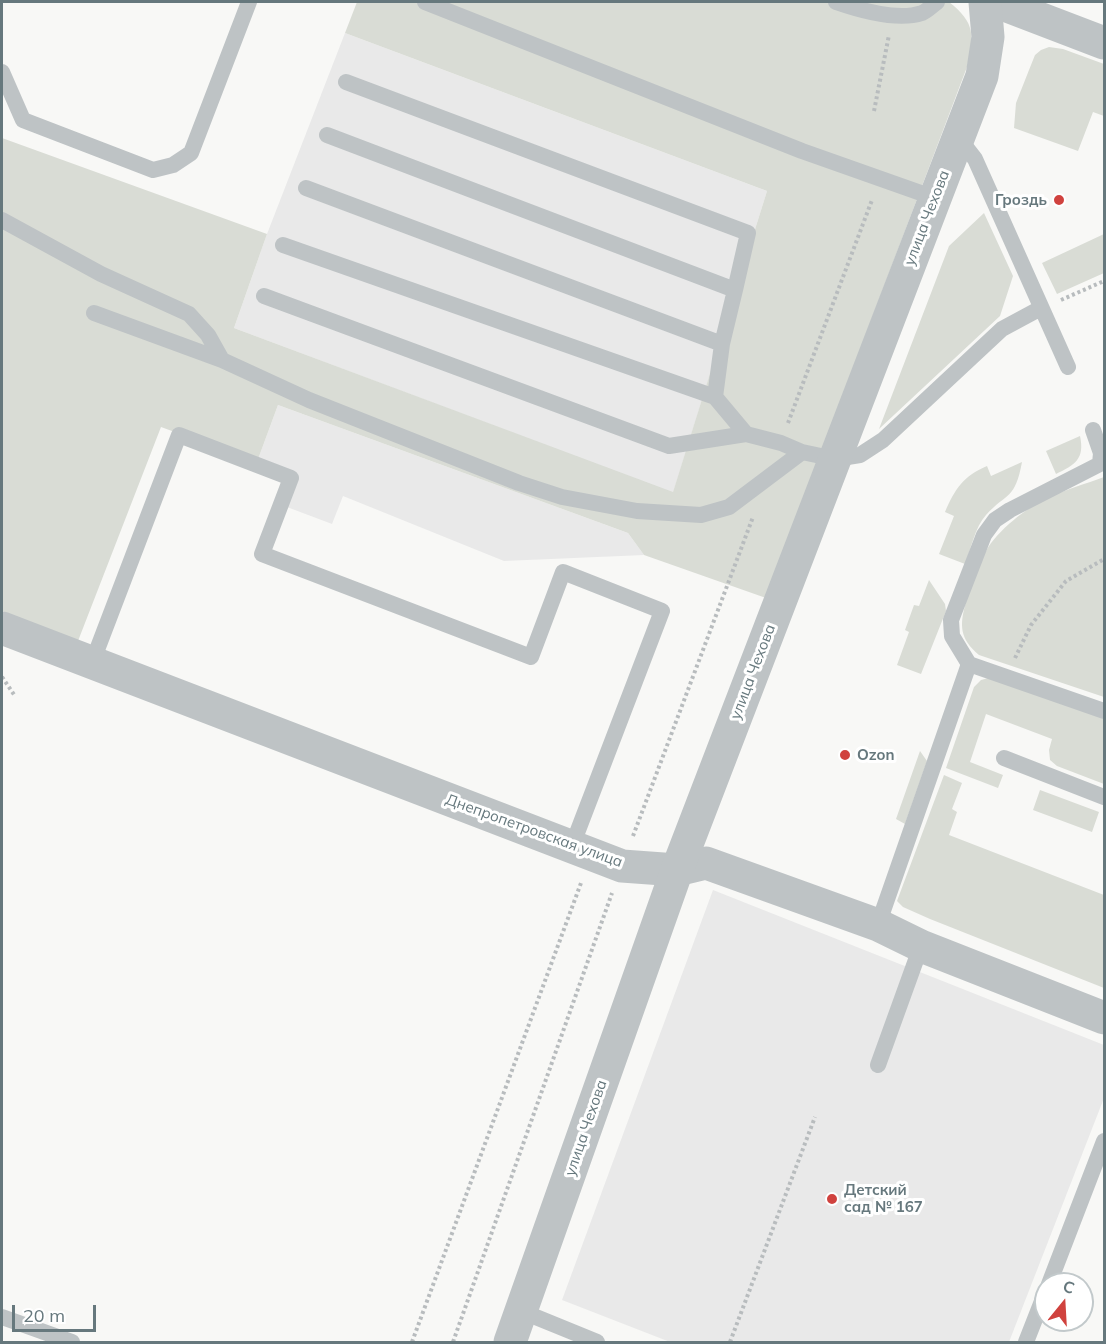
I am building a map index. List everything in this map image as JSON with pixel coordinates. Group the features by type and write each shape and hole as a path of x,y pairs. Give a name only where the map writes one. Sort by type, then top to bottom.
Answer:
{"street":[{"name":"улица Чехова","path":"510,1342 677,870 982,76 988,37 985,2"},
{"path":"997,2 1104,43"},
{"name":"Днепропетровская улица","path":"2,628 622,866 677,870 706,863 878,925 921,946 1104,1018"}],"lane":[{"path":"2,72 23,120 153,170 173,165 191,153 249,2"},
{"path":"425,2 802,151 935,198"},
{"path":"836,2 862,11 903,15 923,13 937,2"},
{"path":"346,81 748,233 722,344 715,398"},
{"path":"327,135 735,290"},
{"path":"958,137 975,159 1068,367"},
{"path":"306,188 722,344"},
{"path":"2,220 101,274 189,314 208,335 222,360"},
{"path":"283,245 715,398 746,434"},
{"path":"264,296 669,446 746,434 781,442 802,452 835,459 860,455 883,440 1002,329 1041,308"},
{"path":"94,313 222,360 309,400 519,483 562,496 637,511 701,516 729,507 802,452"},
{"path":"1094,430 1103,452 1100,464 1010,510 995,520 984,535 951,620 951,636 969,664 1104,711"},
{"path":"92,663 179,435 291,478 262,554 531,657 563,572 662,610 582,850"},
{"path":"878,925 969,664"},
{"path":"1004,758 1104,797"},
{"path":"878,1065 921,946"},
{"path":"1053,1272 1104,1141"},
{"path":"521,1311 597,1342"},
{"path":"2,1317 72,1342"},
{"path":"1026,1342 1034,1322"}],"path":[{"path":"874,111 890,30"},
{"path":"781,442 876,191"},
{"path":"1041,308 1104,281"},
{"path":"1008,678 1020,644 1054,594 1077,573 1104,559"},
{"path":"2,677 15,696"},
{"path":"412,1342 582,850"},
{"path":"730,1342 815,1117"}],"shaded area":[{"path":"357,2 949,2 964,17 972,38 967,67 766,598 644,555 628,533 278,405 257,462 161,427 78,641 2,611 2,138 267,234 234,328 673,492 767,191 345,33"},
{"path":"345,33 767,191 673,493 234,328 267,234"},
{"path":"1049,47 1063,49 1104,64 1104,116 1093,112 1078,151 1014,128 1016,103 1035,55"},
{"path":"984,213 1013,276 1000,316 879,429 949,246"},
{"path":"1104,234 1104,273 1057,294 1042,263"},
{"path":"278,405 628,533 644,555 504,561 343,496 332,524 287,507 297,477 257,462"},
{"path":"1080,436 1080,456 1073,464 1056,474 1046,451"},
{"path":"1022,462 1013,489 986,515 979,526 965,564 939,554 954,516 945,512 961,484 972,474 987,466 991,476"},
{"path":"1104,477 1104,697 979,655 965,638 962,618 977,570 986,551 1013,520 1040,502"},
{"path":"929,580 945,604 946,611 921,674 897,665 909,632 905,630 914,605 919,606"},
{"path":"992,677 1104,717 1104,784 1057,766 1050,760 1049,750 1052,739 986,714 970,762 1003,775 998,788 946,768 974,687 981,680"},
{"path":"920,751 927,761 905,824 896,819"},
{"path":"944,775 962,783 952,809 957,812 949,835 1104,895 1104,988 930,919 903,907 897,901"},
{"path":"1040,790 1099,812 1092,832 1033,810"},
{"name":"Детский сад № 167","path":"713,890 1104,1045 1104,1098 1036,1272 1034,1272 1034,1278 1009,1342 670,1342 562,1300"}],"place":[{"name":"Гроздь","path":"1059,200"},
{"name":"Ozon","path":"845,755"},
{"name":"Детский сад № 167","path":"832,1199"}]}
